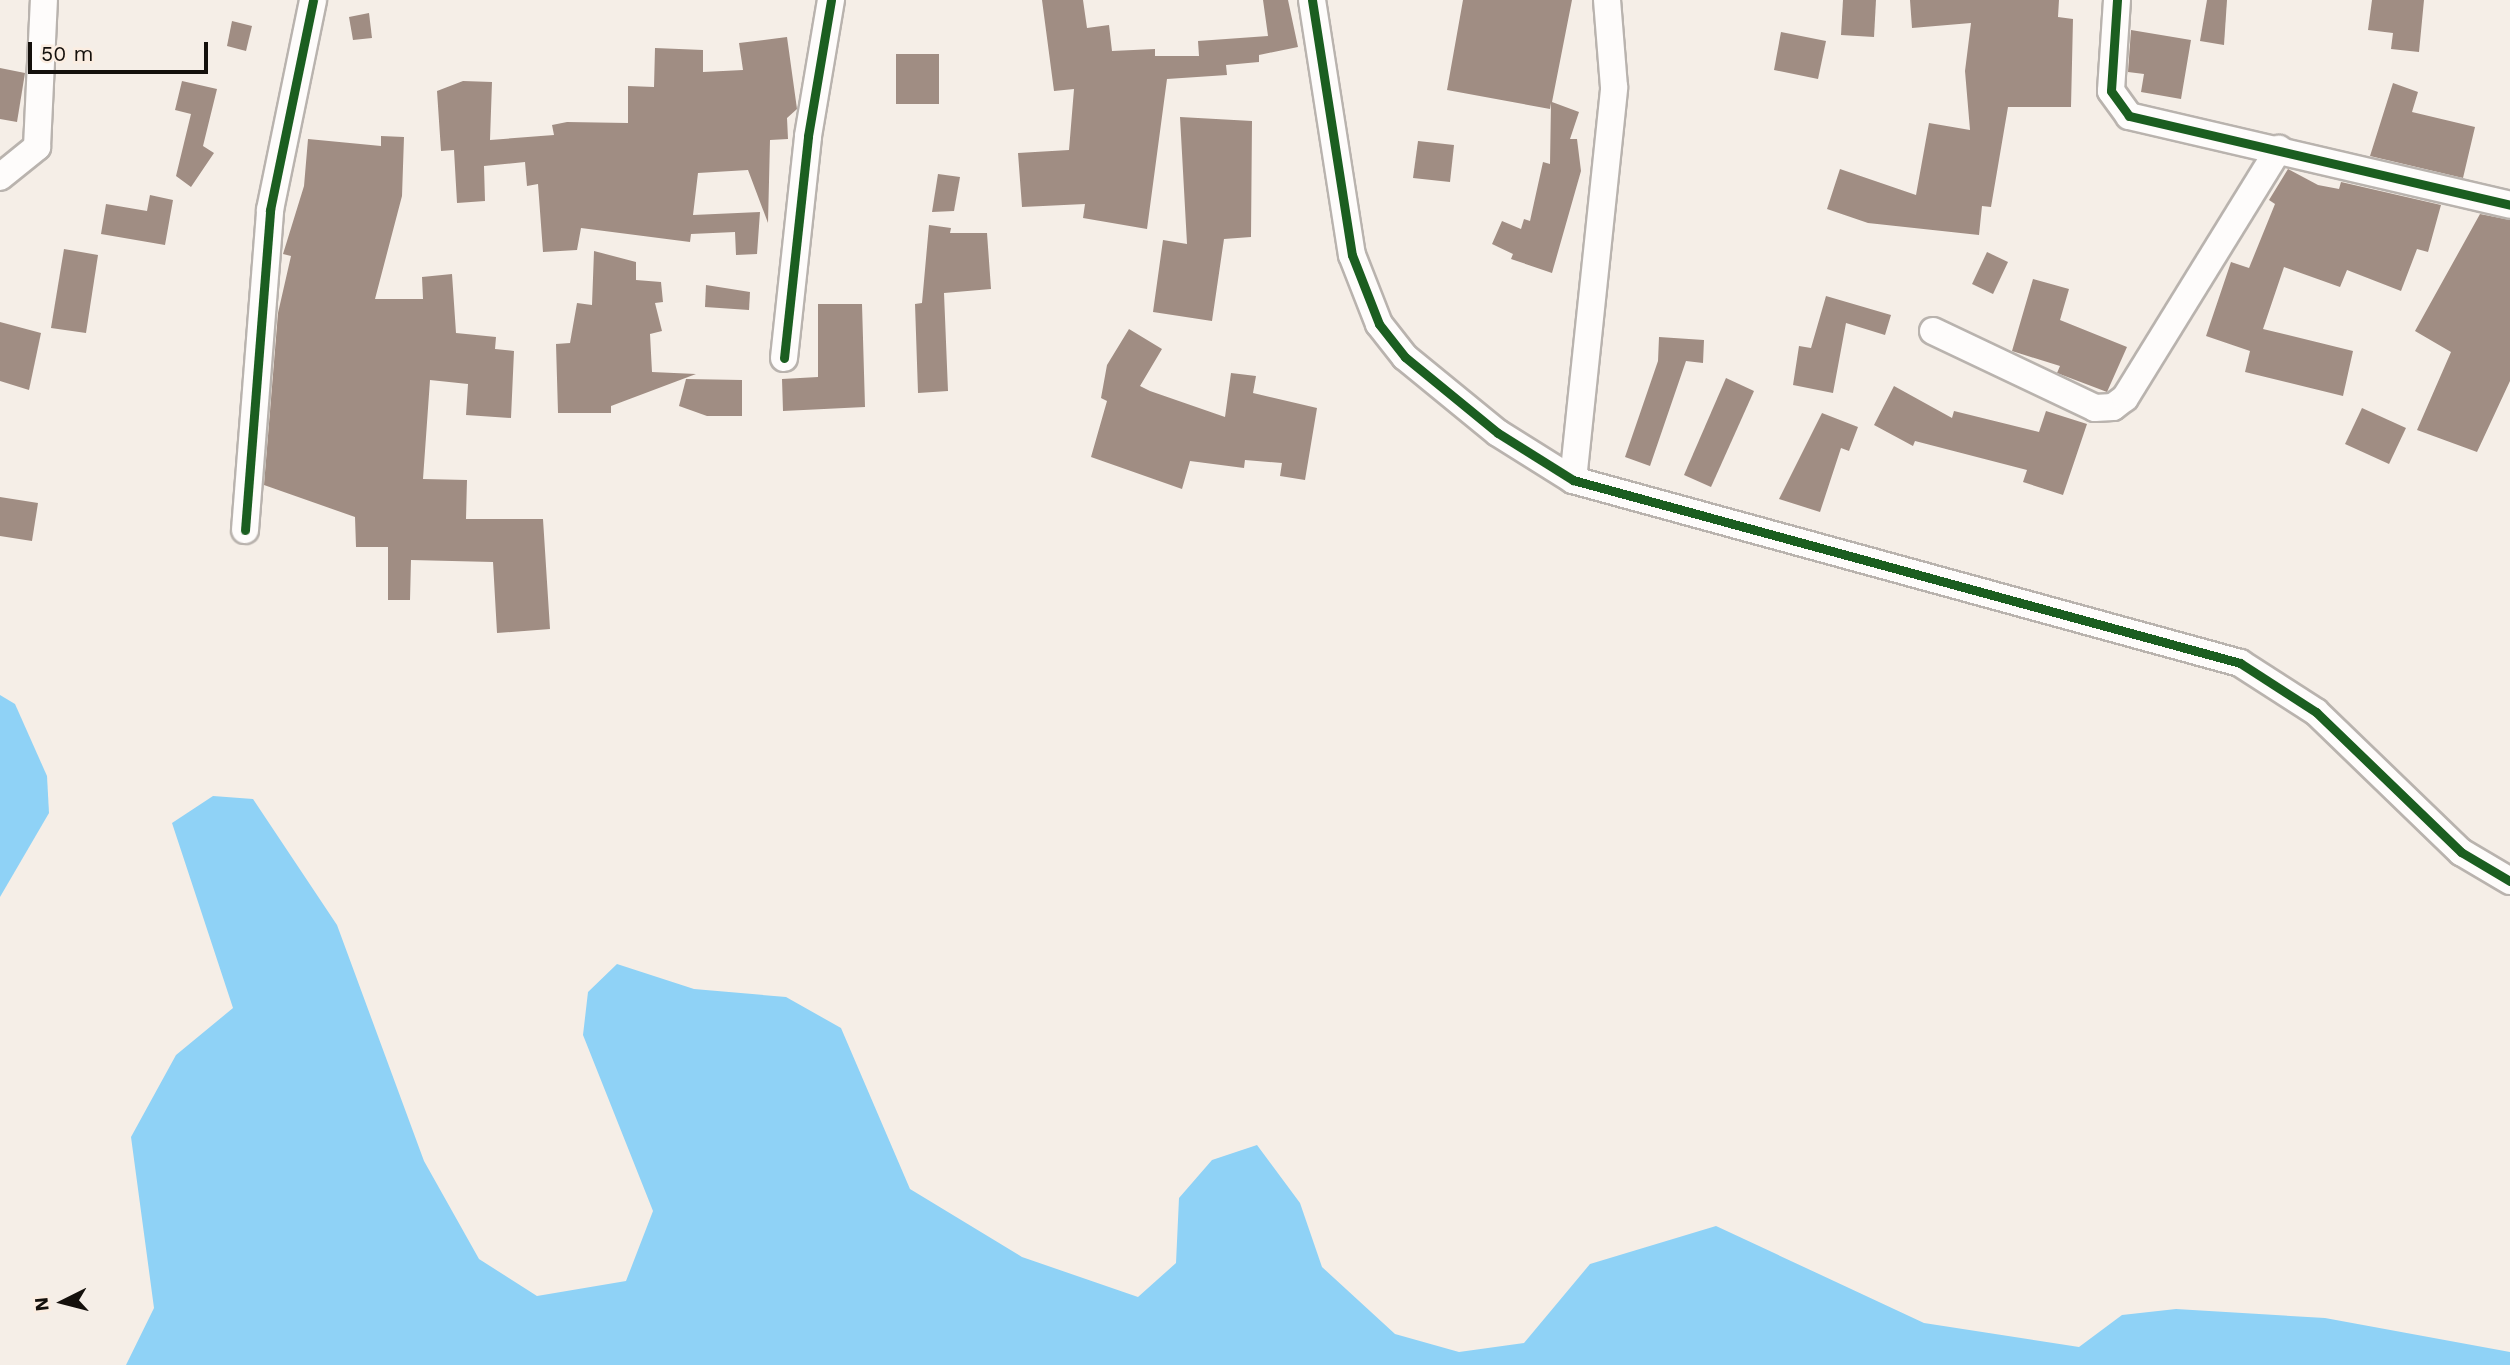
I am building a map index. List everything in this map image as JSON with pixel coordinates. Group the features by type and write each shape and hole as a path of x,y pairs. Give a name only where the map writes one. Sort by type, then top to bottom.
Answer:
{"street":[{"path":"0,177 37,147 44,0"},
{"path":"244,530 270,210 313,0"},
{"path":"784,358 808,136 831,0"},
{"path":"1312,0 1352,255 1379,324 1405,357 1498,433 1573,480 2240,663 2316,712 2461,852 2510,881"},
{"path":"1573,480 1614,87 1607,0"},
{"path":"2117,0 2111,91 2120,108 2129,116 2510,205"},
{"path":"1933,331 2095,408 2113,407 2125,398 2279,149"}],"water":[{"path":"0,695 15,704 47,776 49,813 0,897"},
{"path":"213,796 253,799 337,925 424,1161 479,1259 537,1296 626,1281 653,1211 583,1035 588,992 617,964 694,989 786,997 841,1028 910,1189 1022,1257 1138,1297 1176,1263 1179,1198 1212,1160 1257,1145 1300,1203 1322,1267 1395,1334 1459,1352 1524,1343 1590,1264 1716,1226 1924,1323 2079,1347 2122,1315 2176,1309 2325,1318 2510,1352 2510,1365 126,1365 154,1308 131,1137 176,1055 233,1008 172,823"}],"building":[{"path":"1042,0 1083,0 1087,28 1109,25 1112,51 1155,49 1155,56 1199,56 1198,41 1268,36 1263,0 1288,0 1298,47 1259,55 1259,62 1226,65 1227,75 1167,79 1147,229 1083,218 1085,204 1022,207 1018,153 1069,150 1074,89 1054,91"},
{"path":"1463,0 1572,0 1552,102 1579,112 1570,139 1577,139 1581,171 1552,273 1511,259 1513,254 1492,244 1502,221 1521,229 1524,219 1530,221 1543,162 1550,164 1551,103 1550,109 1447,90"},
{"path":"1843,0 1876,0 1874,37 1841,35"},
{"path":"1910,0 2059,0 2058,17 2073,19 2071,107 2008,107 1991,207 1982,206 1979,235 1868,223 1827,209 1840,169 1916,195 1929,123 1970,130 1965,71 1971,23 1912,28"},
{"path":"2207,0 2227,0 2224,45 2200,41"},
{"path":"2372,0 2424,0 2419,52 2391,49 2393,33 2368,30"},
{"path":"369,13 372,38 353,40 349,17"},
{"path":"232,21 252,26 246,51 227,46"},
{"path":"2131,30 2191,40 2181,99 2141,92 2144,74 2128,72"},
{"path":"1781,32 1826,41 1818,79 1774,70"},
{"path":"787,37 797,109 787,118 788,139 770,140 768,223 748,170 698,173 693,215 760,212 757,254 736,255 735,232 691,234 690,242 581,228 577,250 543,252 538,184 527,186 525,162 484,166 485,201 457,203 454,150 441,151 437,91 463,81 492,82 490,140 554,135 552,125 567,122 628,123 628,86 654,87 655,48 703,50 703,72 743,70 739,43"},
{"path":"896,54 939,54 939,104 896,104"},
{"path":"0,68 25,73 17,122 0,119"},
{"path":"182,81 217,89 203,146 214,153 191,187 176,176 191,114 175,110"},
{"path":"2393,83 2418,92 2412,112 2475,127 2463,178 2370,156"},
{"path":"1180,117 1252,121 1251,237 1224,239 1212,321 1153,312 1163,240 1187,244"},
{"path":"381,136 404,137 402,196 375,299 423,299 422,277 452,274 456,333 496,337 495,349 514,351 511,418 466,415 468,384 430,380 423,479 467,480 466,519 543,519 550,629 497,633 493,562 411,560 410,600 388,600 388,547 356,547 355,517 264,485 278,313 291,256 283,254 304,186 308,139 381,146"},
{"path":"1418,141 1454,145 1450,182 1413,178"},
{"path":"2288,169 2318,185 2339,189 2341,182 2441,205 2428,252 2417,249 2401,291 2347,270 2340,287 2284,267 2263,329 2353,351 2343,396 2245,372 2250,351 2206,336 2231,262 2249,268 2275,204 2269,200"},
{"path":"938,174 960,177 954,211 932,212"},
{"path":"150,195 173,200 165,245 101,234 106,204 147,211"},
{"path":"2480,214 2510,220 2510,381 2477,452 2417,430 2451,352 2415,331"},
{"path":"929,225 951,228 950,233 987,233 991,289 944,293 948,391 918,393 915,304 922,303"},
{"path":"64,249 98,255 86,333 51,328"},
{"path":"594,251 636,262 636,280 661,282 663,302 655,303 662,331 650,334 652,372 696,374 611,406 611,413 558,413 556,344 570,343 577,303 592,305"},
{"path":"1987,252 2008,262 1993,294 1972,284"},
{"path":"2033,279 2069,289 2060,320 2127,347 2107,392 2057,373 2060,366 2012,351"},
{"path":"706,285 750,292 749,310 705,307"},
{"path":"1826,296 1891,315 1885,335 1846,323 1833,393 1793,385 1799,346 1811,348"},
{"path":"818,304 862,304 865,407 783,411 782,379 818,377"},
{"path":"0,322 41,333 29,390 0,381"},
{"path":"1129,329 1162,349 1140,386 1150,391 1225,417 1231,373 1256,376 1253,393 1317,408 1305,480 1280,476 1282,463 1245,460 1244,468 1190,461 1182,489 1091,457 1107,401 1101,398 1107,365"},
{"path":"1659,337 1704,340 1703,363 1686,361 1650,466 1625,457 1658,361"},
{"path":"1726,378 1754,391 1711,487 1684,475"},
{"path":"686,379 742,380 742,416 707,416 679,406"},
{"path":"1894,386 1952,418 1954,411 2039,432 2046,411 2087,424 2063,495 2023,482 2027,470 1915,441 1913,446 1874,425"},
{"path":"2362,408 2406,428 2389,464 2345,444"},
{"path":"1822,413 1858,427 1849,451 1841,448 1820,512 1779,499"},
{"path":"0,497 38,503 32,541 0,536"}],"cycle path":[{"path":"245,530 270,210 313,0"},
{"path":"784,358 808,136 831,0"},
{"path":"1312,0 1352,255 1379,324 1405,357 1498,433 1573,480 2240,663 2316,712 2461,852 2510,881"},
{"path":"2117,0 2111,91 2129,116 2510,205"}]}
